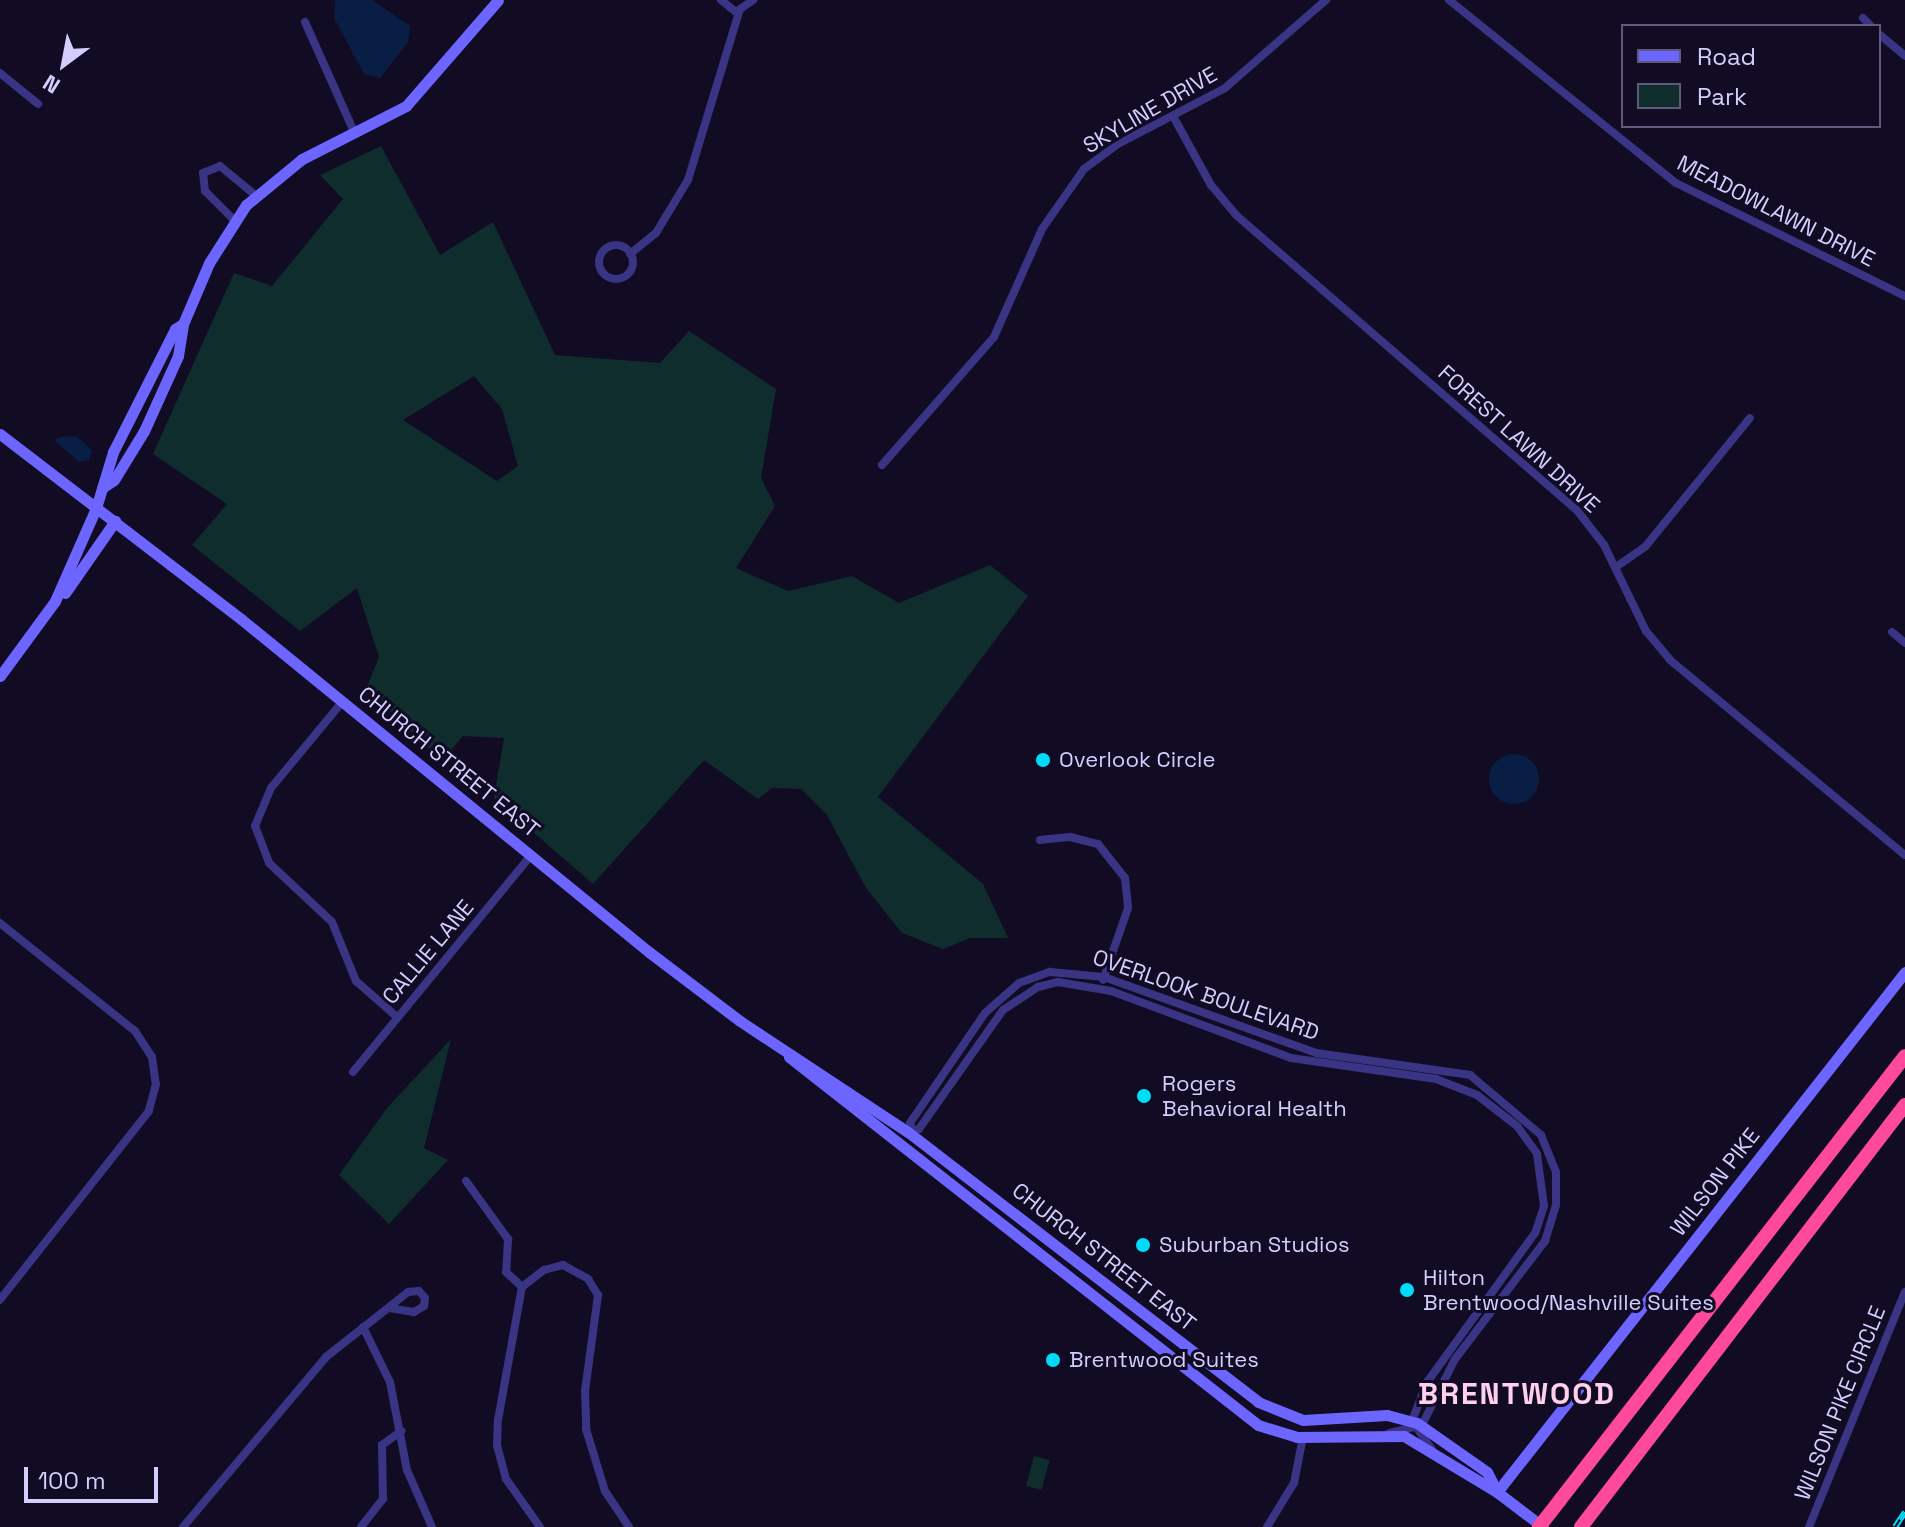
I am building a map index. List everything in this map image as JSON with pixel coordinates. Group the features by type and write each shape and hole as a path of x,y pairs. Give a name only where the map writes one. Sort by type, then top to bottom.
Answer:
{"highway":[{"path":"1541,1527 1905,1056"},
{"path":"1583,1524 1905,1105"}],"main road":[{"path":"102,488 114,480 144,431 183,341 183,324 209,263 234,220 255,195 302,159 397,113 421,93 498,0"},
{"path":"48,611 96,508 131,414 175,329 183,324"},
{"name":"CHURCH STREET EAST","path":"0,434 343,701 649,952 777,1046 1244,1415 1276,1433 1303,1437 1387,1433 1432,1450 1497,1492 1541,1527"},
{"path":"0,676 115,521"},
{"name":"WILSON PIKE","path":"1497,1492 1905,972"},
{"name":"CHURCH STREET EAST","path":"777,1046 910,1130 1270,1411 1303,1420 1387,1415 1417,1424 1487,1472 1497,1492"}],"street":[{"path":"721,0 739,12"},
{"path":"630,254 656,233 688,180 739,12 753,0"},
{"name":"SKYLINE DRIVE","path":"882,465 994,337 1042,229 1069,185 1118,144 1244,74 1326,0"},
{"name":"MEADOWLAWN DRIVE","path":"1449,0 1676,183 1905,296"},
{"path":"1863,18 1869,24"},
{"path":"305,22 355,134"},
{"path":"1881,36 1905,56"},
{"path":"0,73 38,104"},
{"name":"FOREST LAWN DRIVE","path":"1173,116 1204,175 1231,210 1566,499 1600,538 1642,625 1670,660 1905,855"},
{"path":"234,220 202,187 206,169 225,168 255,195"},
{"path":"619,246 630,254 632,268 625,277 609,278 601,271 600,255 608,247 619,246"},
{"path":"1616,567 1645,547 1750,418"},
{"path":"1892,632 1905,643"},
{"path":"343,701 271,788 255,826 269,863 332,922 356,981 397,1017"},
{"path":"1040,840 1059,836 1091,841 1121,869 1128,908 1099,988"},
{"name":"CALLIE LANE","path":"353,1072 531,855"},
{"path":"0,923 135,1031 152,1057 156,1084 149,1111 0,1300"},
{"name":"OVERLOOK BOULEVARD","path":"1050,972 1104,977 1316,1053 1461,1072 1500,1097 1541,1135 1557,1180 1548,1233 1455,1359 1417,1424 1449,1345 1540,1221 1542,1170 1527,1138 1477,1095 1455,1084 1291,1058 1099,988 1058,982 1019,997 986,1031 919,1129 910,1130 910,1123 999,998 1050,972"},
{"path":"466,1181 508,1239 506,1272 522,1287"},
{"path":"540,1527 508,1483 497,1446 501,1388 522,1287 544,1270 563,1265 596,1289 600,1309 585,1391 586,1429 605,1491 629,1527"},
{"name":"WILSON PIKE CIRCLE","path":"1809,1527 1905,1292"},
{"path":"183,1527 299,1384 389,1308"},
{"path":"363,1327 390,1382 413,1489 432,1527"},
{"path":"1387,1433 1417,1424 1432,1450"},
{"path":"361,1527 383,1499 382,1445 401,1431"},
{"path":"1267,1527 1294,1483 1303,1437"}],"green space":[{"path":"381,146 440,255 493,222 555,355 660,363 689,331 776,389 761,478 775,506 736,568 788,591 852,576 899,603 990,565 1028,596 878,797 983,884 1008,938 970,938 943,949 902,933 866,888 827,815 801,789 772,788 758,799 704,760 593,884 494,798 504,738 463,736 442,761 366,689 379,657 357,588 300,631 192,545 227,504 153,454 234,273 272,286 343,199 320,175","holes":["474,376 502,409 518,466 497,481 403,420"]},
{"path":"451,1039 424,1148 448,1160 389,1224 339,1175 387,1108"},
{"path":"1034,1456 1049,1460 1041,1490 1026,1486"}],"water":[{"path":"335,0 372,0 410,26 408,42 380,78 364,74 334,18"},
{"path":"64,436 77,437 92,450 89,460 79,462 54,440"},
{"path":"1514,754 1532,761 1539,779 1532,797 1514,804 1496,797 1489,779 1496,761"}],"railway":[{"path":"1895,1527 1905,1512"}],"place":[{"name":"Overlook Circle","path":"1043,760"},
{"name":"Rogers Behavioral Health","path":"1144,1096"},
{"name":"Suburban Studios","path":"1143,1245"},
{"name":"Hilton Brentwood/Nashville Suites","path":"1407,1290"},
{"name":"Brentwood Suites","path":"1053,1360"}],"district":[{"name":"BRENTWOOD","path":"1517,1394"}]}
